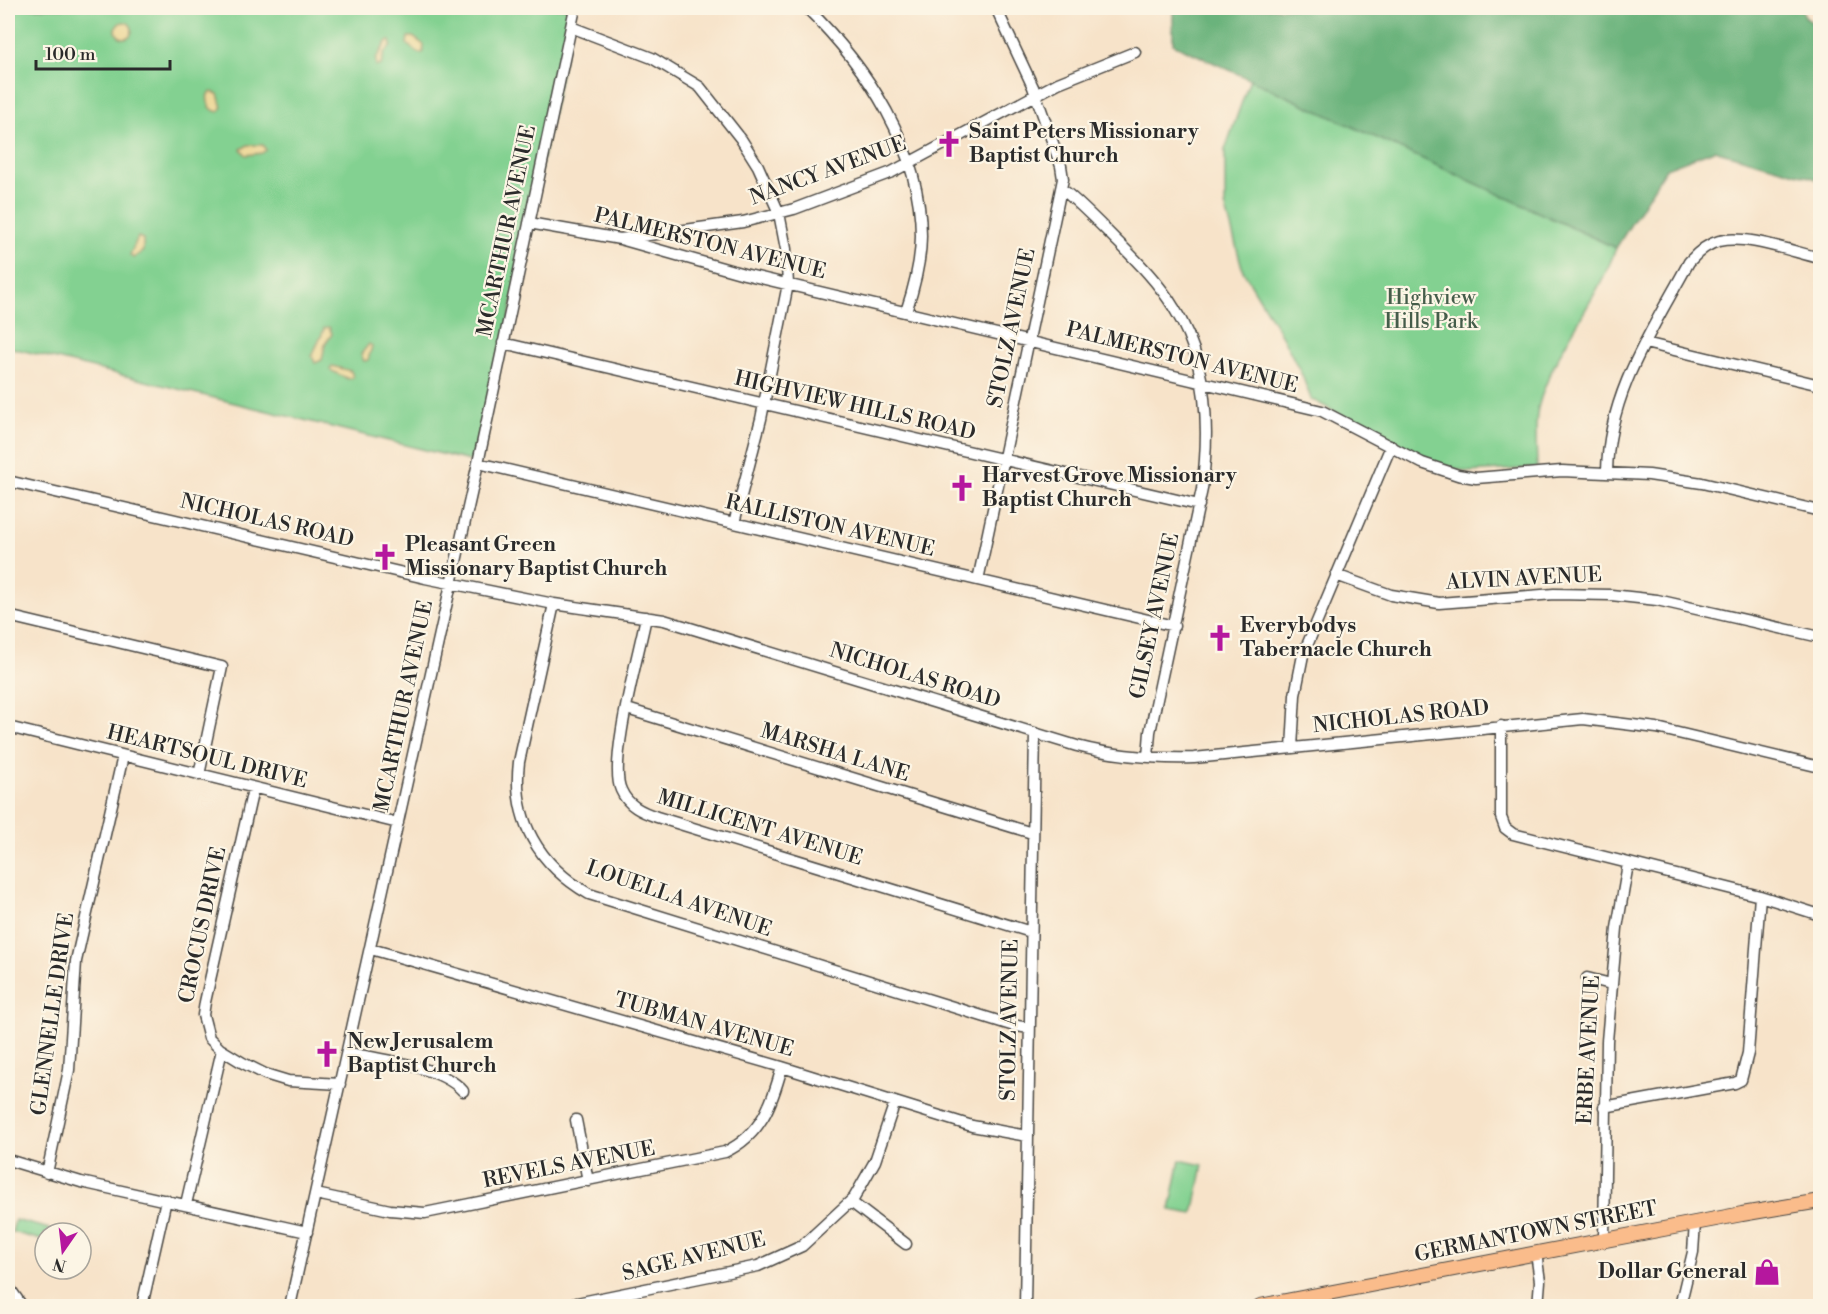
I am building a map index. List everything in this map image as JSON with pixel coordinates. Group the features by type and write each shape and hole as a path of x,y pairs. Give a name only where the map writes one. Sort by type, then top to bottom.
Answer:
{"main road":[{"name":"GERMANTOWN STREET","path":"1260,1306 1821,1201"},
{"path":"1799,1204 1821,1211"}],"street":[{"name":"MCARTHUR AVENUE","path":"290,1306 478,463 575,8"},
{"path":"807,8 844,46 872,86 908,164 916,188 921,237 917,272 906,312"},
{"path":"996,8 1036,95 1061,166 1062,189"},
{"path":"571,27 652,58 700,87 741,139 764,178 779,213 787,257 788,284 763,404 734,523"},
{"name":"NANCY AVENUE","path":"620,239 743,222 779,213 908,164 1084,71 1135,52"},
{"name":"STOLZ AVENUE","path":"978,580 1062,189"},
{"name":"GILSEY AVENUE","path":"1062,189 1137,262 1175,308 1188,336 1201,383 1206,456 1199,505 1150,732 1148,757"},
{"name":"PALMERSTON AVENUE","path":"529,223 620,239 671,255 788,284 1322,411 1441,471 1476,478 1562,471 1607,472 1702,483 1821,511"},
{"path":"1607,472 1615,409 1624,384 1689,262 1706,246 1730,240 1821,258"},
{"name":"HIGHVIEW HILLS ROAD","path":"502,343 1199,505"},
{"path":"1645,343 1821,385"},
{"path":"1292,747 1293,712 1300,666 1391,446"},
{"name":"RALLISTON AVENUE","path":"478,463 1174,626"},
{"name":"NICHOLAS ROAD","path":"8,481 451,582 554,604 646,617 716,634 1092,750 1148,757 1194,758 1583,719 1615,721 1682,734 1821,767"},
{"name":"ALVIN AVENUE","path":"1336,575 1391,595 1439,603 1594,594 1657,600 1821,637"},
{"name":"LOUELLA AVENUE","path":"554,604 519,762 518,779 519,804 527,830 541,855 556,871 589,894 1011,1025 1029,1028"},
{"path":"8,616 222,667 199,775"},
{"name":"MILLICENT AVENUE","path":"646,617 617,753 616,773 624,796 643,812 1031,932"},
{"name":"MARSHA LANE","path":"627,709 1032,833"},
{"path":"1501,726 1501,817 1504,828 1513,834 1760,896 1821,915"},
{"name":"HEARTSOUL DRIVE","path":"8,727 398,824"},
{"name":"STOLZ AVENUE","path":"1025,1306 1035,733"},
{"name":"GLENNELLE DRIVE","path":"46,1173 69,1070 76,961 123,756"},
{"name":"CROCUS DRIVE","path":"222,1050 209,1038 203,1015 253,789"},
{"name":"ERBE AVENUE","path":"1604,1240 1604,1107 1611,984 1628,864"},
{"path":"1604,1107 1736,1083 1744,1076 1754,999 1760,896"},
{"name":"TUBMAN AVENUE","path":"371,949 782,1067 972,1126 1027,1136"},
{"path":"1587,978 1611,984"},
{"path":"186,1204 222,1050 256,1070 278,1078 308,1084 340,1084"},
{"path":"348,1053 424,1071 451,1081 463,1091"},
{"name":"REVELS AVENUE","path":"316,1194 390,1210 425,1213 703,1158 732,1149 757,1128 766,1114 782,1067"},
{"name":"SAGE AVENUE","path":"562,1306 768,1262 813,1238 851,1202 875,1161 896,1102"},
{"path":"576,1120 588,1181"},
{"path":"8,1160 46,1173 307,1232"},
{"path":"142,1306 166,1200"},
{"path":"851,1202 906,1244"},
{"path":"1680,1306 1693,1252 1695,1223"},
{"path":"1536,1253 1540,1281 1538,1306"},
{"path":"8,1286 22,1306"}],"green space":[{"path":"8,8 575,8 478,463 8,347"},
{"path":"1173,8 1801,8 1806,18 1820,28 1820,180 1714,150 1666,168 1616,248 1173,44"},
{"name":"Highview Hills Park","path":"1250,79 1616,248 1608,269 1564,347 1545,387 1537,415 1537,468 1467,472 1425,460 1311,399 1302,375 1282,336 1243,271 1225,205 1225,150"},
{"path":"1180,1160 1203,1165 1193,1214 1170,1210"},
{"path":"15,1220 33,1225 33,1238 12,1232"}],"sand":[{"path":"124,22 130,24 132,30 130,36 124,38 118,36 116,30 118,24"},
{"path":"408,37 413,37 424,45 423,53 418,53 407,44"},
{"path":"387,41 390,41 391,46 384,53 381,65 376,66 376,59"},
{"path":"212,92 218,94 222,108 219,112 213,110 208,103 208,94"},
{"path":"248,145 263,145 266,150 262,153 246,155 241,149"},
{"path":"138,237 143,239 143,251 133,258 130,255"},
{"path":"329,327 332,334 325,344 322,360 315,363 312,356 324,328"},
{"path":"369,344 372,346 368,360 364,361 361,354"},
{"path":"332,366 351,371 353,377 348,379 330,370"}],"place":[{"name":"Saint Peters Missionary Baptist Church","path":"949,144"},
{"name":"Harvest Grove Missionary Baptist Church","path":"962,488"},
{"name":"Pleasant Green Missionary Baptist Church","path":"385,557"},
{"name":"Everybodys Tabernacle Church","path":"1220,638"},
{"name":"New Jerusalem Baptist Church","path":"327,1054"},
{"name":"Dollar General","path":"1767,1272"}]}
